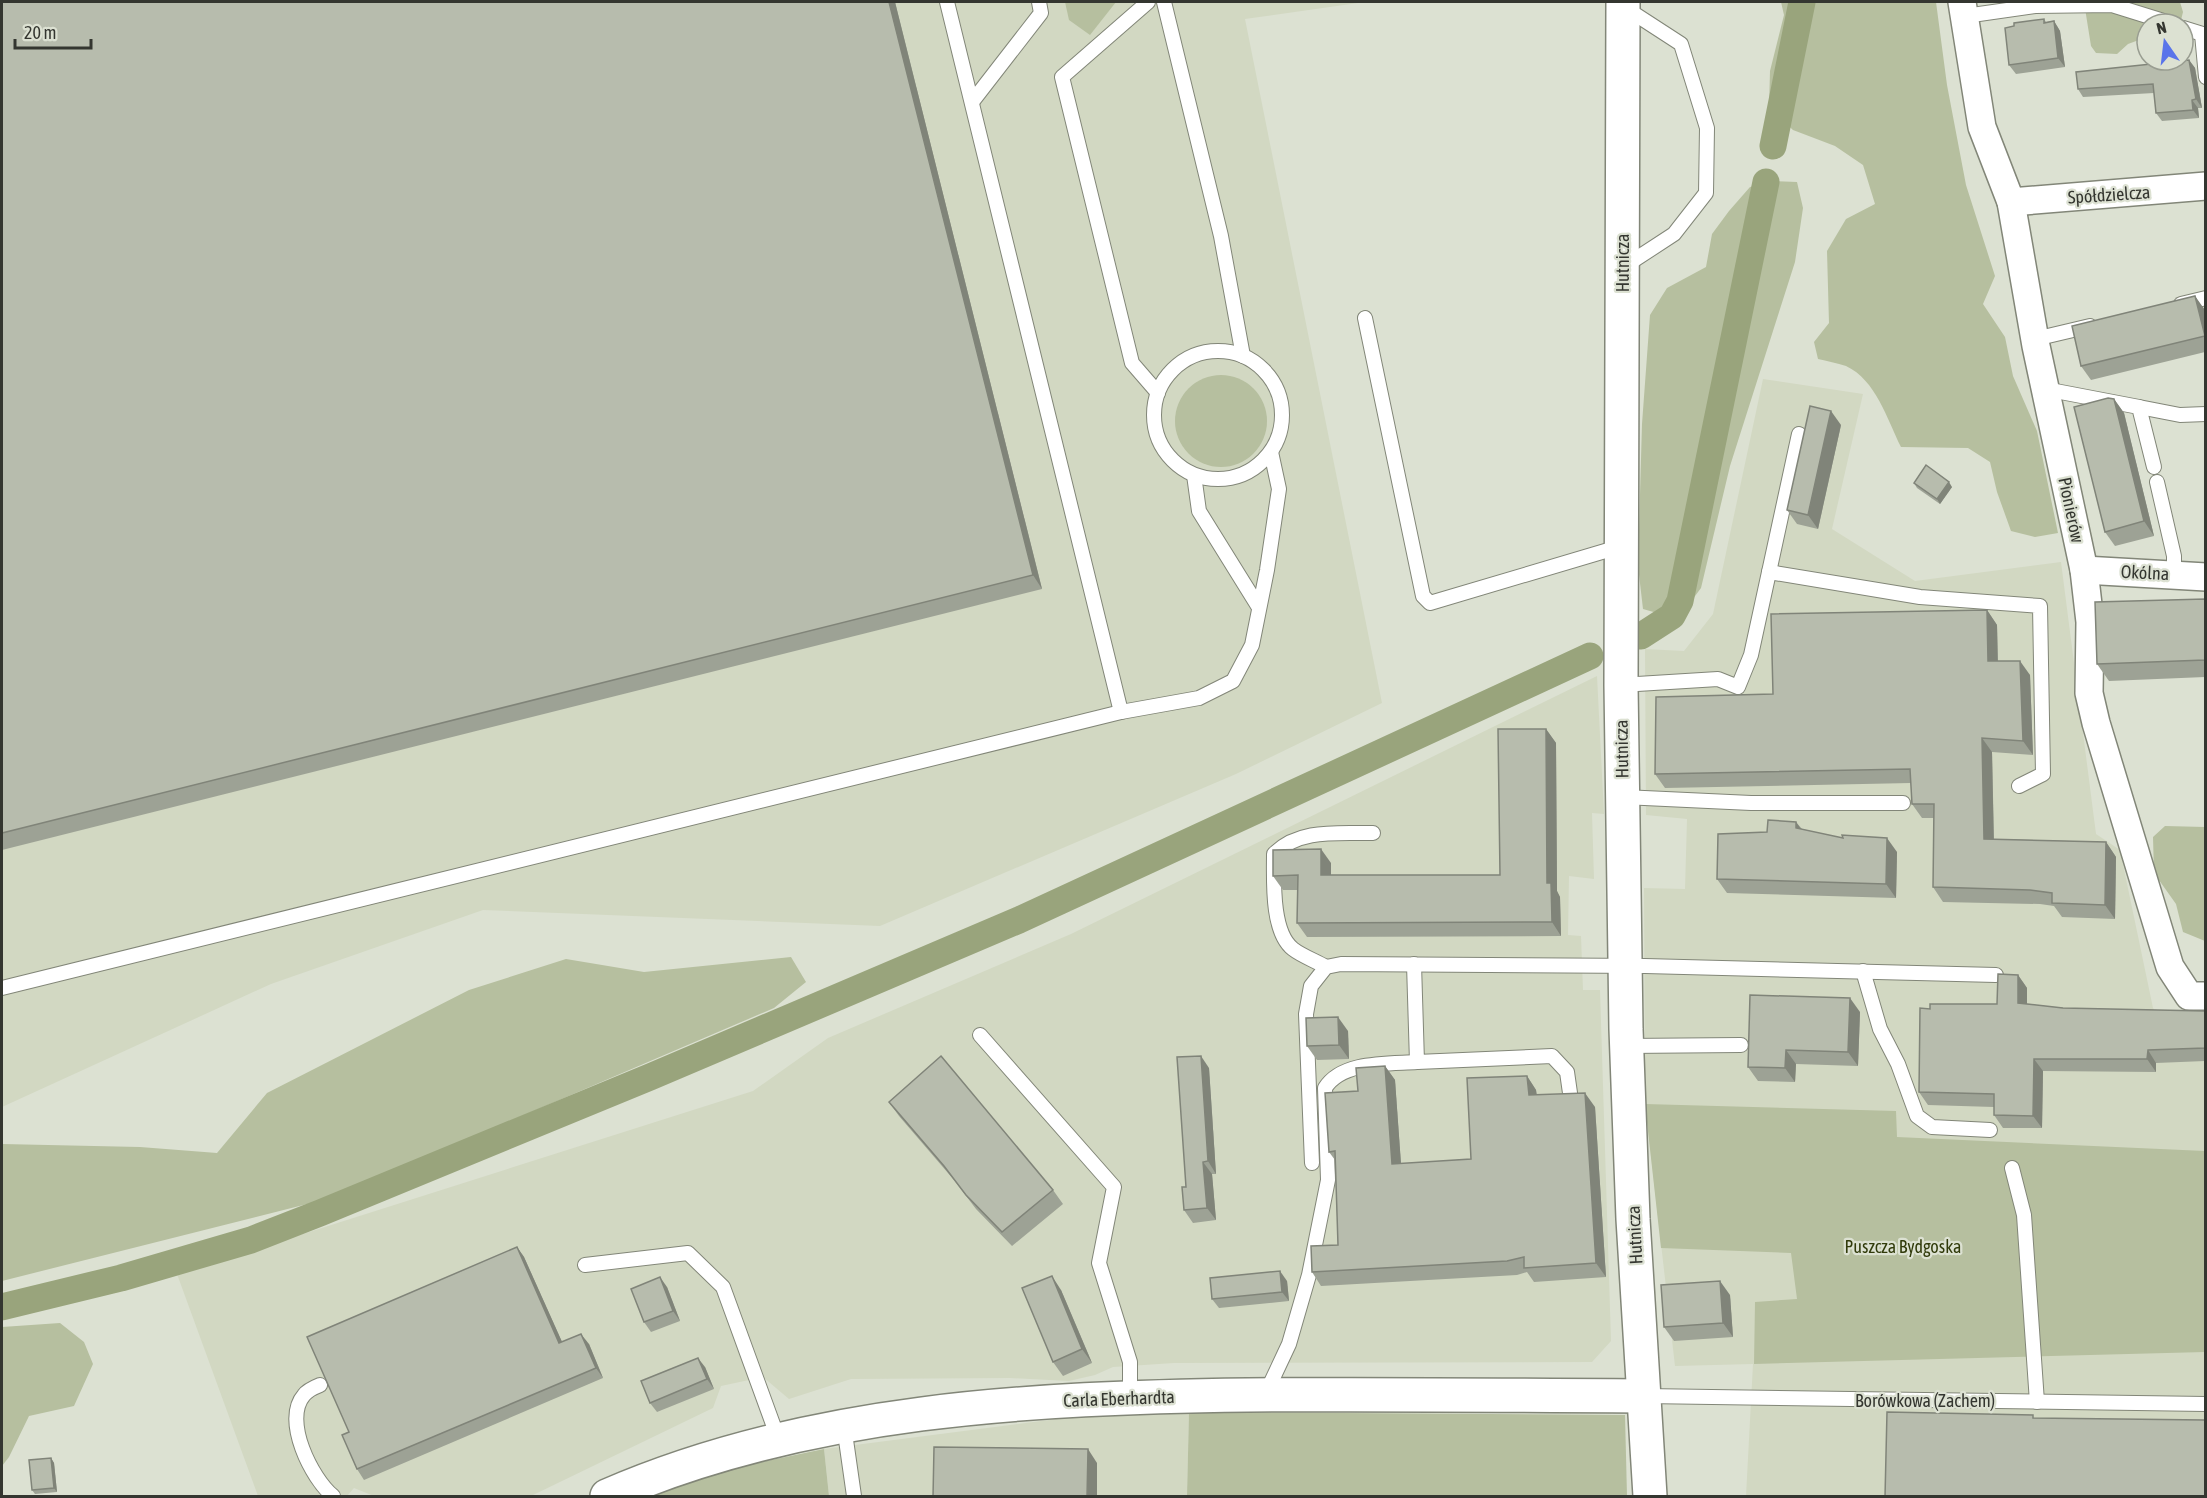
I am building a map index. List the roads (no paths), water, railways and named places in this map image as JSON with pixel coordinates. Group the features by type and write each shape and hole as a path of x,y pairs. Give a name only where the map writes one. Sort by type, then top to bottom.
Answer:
{"street":[{"name":"Hutnicza","path":"1623,4 1621,685 1626,1046 1650,1497"},
{"name":"Pionierów","path":"1964,9 1982,127 2011,202 2035,339 2084,570 2090,622 2089,693 2120,808 2170,967 2189,996 2205,996"},
{"name":"Spółdzielcza","path":"2011,202 2205,186"},
{"name":"Okólna","path":"2084,570 2205,576"},
{"name":"Carla Eberhardta","path":"607,1497 663,1472 778,1438 844,1426 1022,1404 1130,1397 1265,1395 1644,1396"}],"lane":[{"path":"947,2 1121,712"},
{"path":"972,102 1041,13 1039,2"},
{"path":"1148,2 1062,77 1132,363 1158,393"},
{"path":"1164,2 1221,236 1243,356"},
{"path":"1623,4 1681,44 1707,128 1706,193 1674,234 1623,267"},
{"path":"1964,9 2035,4 2112,5 2135,12"},
{"path":"2204,34 2205,77"},
{"path":"2171,307 2205,298"},
{"path":"1365,318 1423,596 1430,603 1622,546"},
{"path":"2035,339 2103,323"},
{"path":"1214,350 1234,352 1243,356 1253,360 1269,374 1279,392 1283,412 1280,433 1271,452 1257,466 1237,477 1215,479 1194,475 1175,464 1161,447 1154,426 1154,404 1161,383 1175,366 1193,355 1214,350"},
{"path":"2045,389 2180,415 2205,414"},
{"path":"2139,407 2154,467"},
{"path":"1621,685 1719,679 1738,687 1751,655 1799,434"},
{"path":"2,988 1121,712 1199,698 1233,681 1252,645 1267,570 1279,489 1271,452"},
{"path":"1194,475 1199,511 1258,606"},
{"path":"2157,482 2174,556 2175,575"},
{"path":"1769,572 1920,597 2040,606 2043,774 2019,786"},
{"path":"1623,797 1751,803 1903,803"},
{"path":"1326,967 1292,948 1282,935 1274,882 1274,854 1286,842 1303,835 1373,833"},
{"path":"1312,1162 1305,1014 1311,986 1326,967 1341,964 1625,965 1996,975"},
{"path":"1414,964 1417,1062"},
{"path":"1863,971 1880,1029 1898,1064 1917,1116 1932,1127 1990,1130"},
{"path":"980,1035 1114,1187 1099,1263 1130,1362 1130,1397"},
{"path":"1626,1046 1742,1045"},
{"path":"1265,1395 1289,1344 1309,1275 1328,1180 1325,1089 1331,1078 1343,1071 1417,1062 1552,1056 1567,1072 1570,1092"},
{"path":"2012,1168 2024,1215 2037,1402"},
{"path":"585,1265 688,1253 723,1287 778,1438"},
{"path":"320,1385 304,1394 296,1413 297,1432 309,1466 333,1497"},
{"name":"Borówkowa (Zachem)","path":"1644,1396 2205,1404"},
{"path":"844,1426 854,1497"}],"waterway":[{"path":"1773,146 1802,2"},
{"path":"1641,636 1672,616 1680,601 1766,182"},
{"path":"2,1307 121,1278 251,1240 320,1213 650,1077 1019,920 1590,656"}],"park label":[{"name":"Puszcza Bydgoska","path":"1903,1247"}]}
